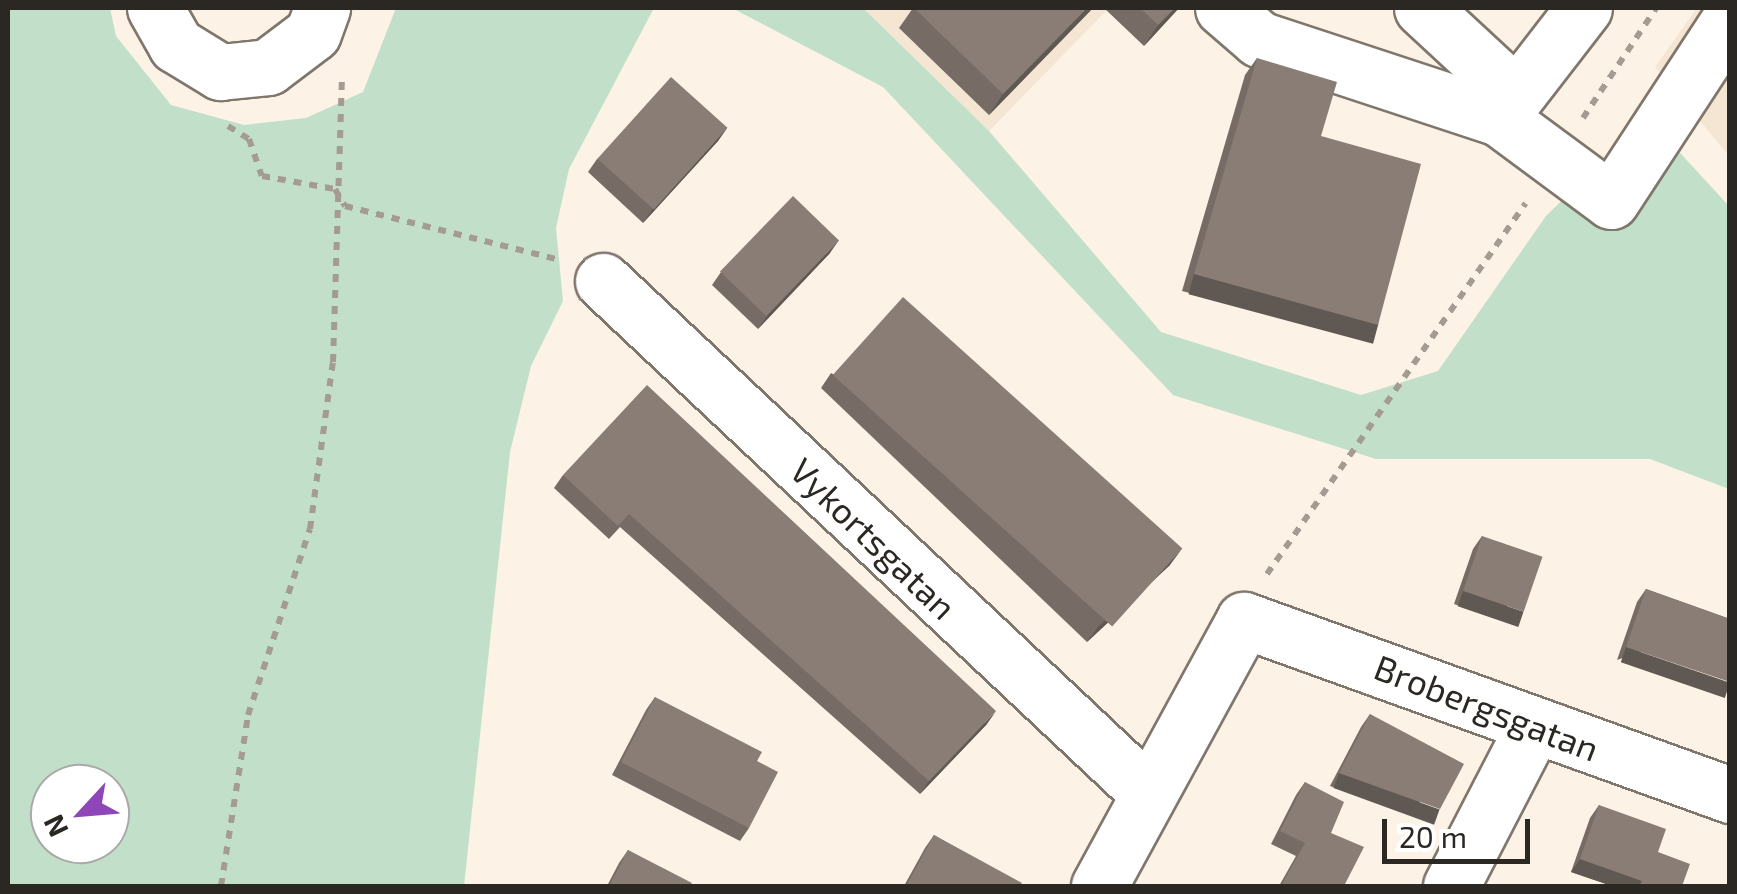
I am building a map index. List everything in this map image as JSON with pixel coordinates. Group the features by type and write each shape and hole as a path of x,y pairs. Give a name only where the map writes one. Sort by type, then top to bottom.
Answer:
{"street":[{"path":"155,8 176,45 208,69 268,66 313,33 322,8"},
{"path":"1223,8 1258,39 1508,107"},
{"path":"1422,8 1554,162 1611,201 1730,20"},
{"path":"1508,107 1584,8"},
{"name":"Vykortsgatan","path":"603,281 1147,792"},
{"path":"1100,886 1147,792 1244,620"},
{"name":"Brobergsgatan","path":"1244,620 1532,729 1730,794"},
{"path":"1451,886 1532,729"}],"path":[{"path":"1244,620 1288,540 1554,162 1656,8"},
{"path":"208,69 196,102 249,139 262,176 335,189 345,206 525,244 603,281"},
{"path":"221,886 248,715 310,528 334,362 335,189 346,69"}],"shaded area":[{"path":"863,8 1109,8 989,131"},
{"path":"1697,8 1729,8 1729,156 1655,67"}],"green space":[{"path":"8,8 110,8 116,36 171,105 244,125 306,118 363,92 396,8 654,8 569,169 556,228 563,301 531,366 510,452 464,886 8,886"},
{"path":"732,8 863,8 989,131 1161,332 1361,395 1438,371 1546,216 1647,117 1729,206 1729,489 1650,459 1376,459 1173,395 883,87"}],"building":[{"path":"914,8 1087,8 1003,94"},
{"path":"1140,8 1175,8 1158,25"},
{"path":"1257,58 1337,82 1321,136 1421,164 1378,325 1194,274"},
{"path":"671,77 727,128 654,210 597,159"},
{"path":"793,196 839,240 766,316 720,272"},
{"path":"903,297 1182,549 1112,627 833,375"},
{"path":"647,385 996,711 929,781 629,514 618,526 563,475"},
{"path":"1482,536 1543,557 1524,612 1463,591"},
{"path":"1646,589 1730,619 1730,682 1626,647"},
{"path":"655,697 762,752 757,761 778,772 749,828 621,762"},
{"path":"1370,714 1464,764 1440,809 1339,773"},
{"path":"1305,782 1344,802 1331,833 1364,847 1344,886 1281,886 1305,843 1280,831"},
{"path":"1599,805 1666,829 1658,852 1690,864 1682,886 1640,886 1642,881 1580,859"},
{"path":"934,835 1022,883 906,886"},
{"path":"628,850 692,883 609,886"}]}
